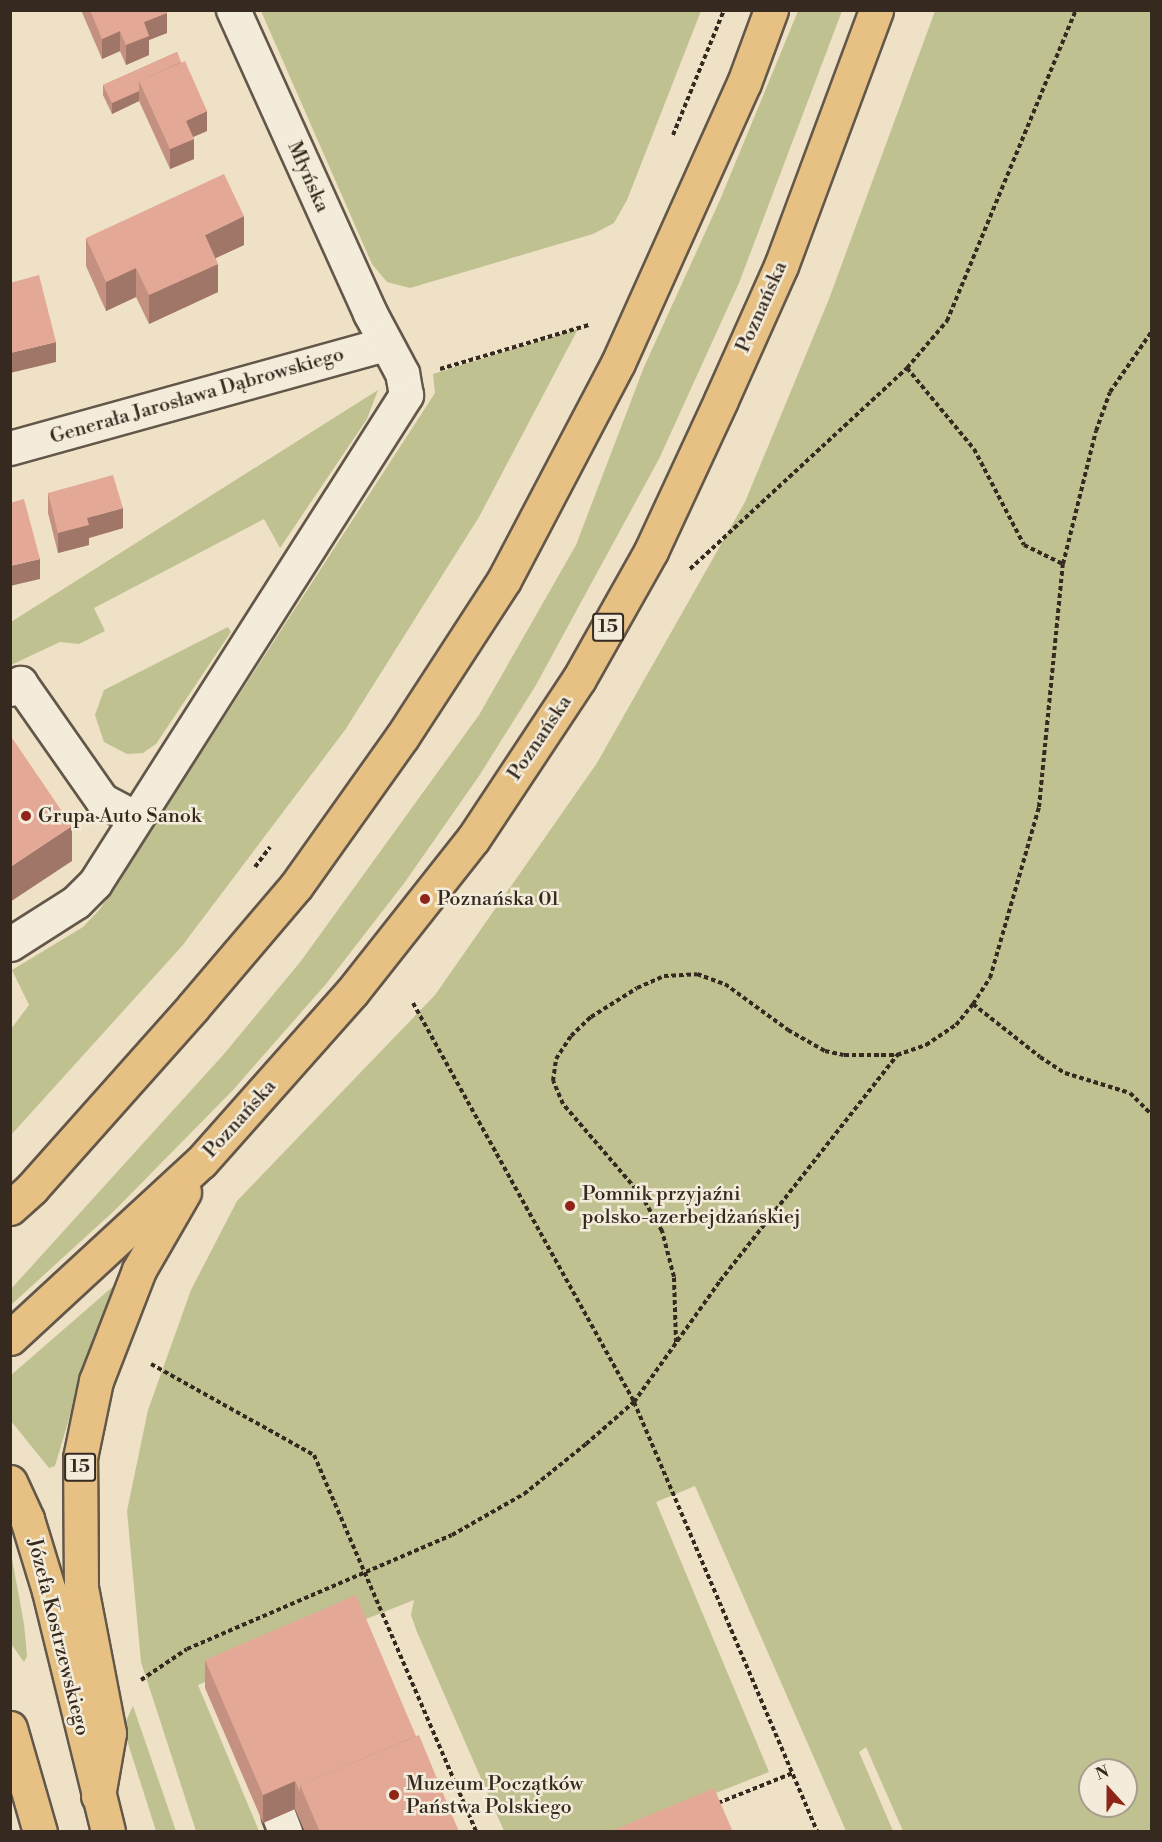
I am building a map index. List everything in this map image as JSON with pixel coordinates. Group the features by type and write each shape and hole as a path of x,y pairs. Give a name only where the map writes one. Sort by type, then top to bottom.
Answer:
{"main road":[{"path":"10,1234 21,1198 296,886 402,737 504,580 618,363 744,83 771,10"},
{"name":"Poznańska","path":"10,1338 201,1162 352,992 473,839 579,679 651,551 781,266 876,10"},
{"name":"Józefa Kostrzewskiego","path":"98,1796 109,1733 81,1587 80,1458 96,1380 139,1270 201,1162"},
{"name":"Józefa Kostrzewskiego","path":"10,1482 27,1519 48,1591 108,1832"},
{"path":"10,1728 40,1832"}],"street":[{"name":"Młyńska","path":"10,944 82,896 95,883 406,395 402,373 384,344 233,10"},
{"name":"Generała Jarosława Dąbrowskiego","path":"10,448 384,344"},
{"path":"10,689 20,683 102,800 136,818"}],"path":[{"path":"680,578 908,368 934,339 958,300 1076,10"},
{"path":"584,335 589,325"},
{"path":"676,1342 674,1276 662,1231 641,1195 563,1104 553,1081 556,1059 571,1036 591,1017 638,988 664,976 697,974 724,984 788,1030 825,1051 844,1055 897,1055 926,1045 956,1025 990,978 1039,807 1063,564 1096,431 1110,392 1152,331"},
{"path":"908,368 974,448 1024,545 1063,564"},
{"path":"248,875 278,838"},
{"path":"413,1003 634,1402 817,1832"},
{"path":"973,1004 1040,1057 1065,1073 1130,1093 1152,1115"},
{"path":"136,1683 187,1650 452,1536 524,1494 634,1402 676,1342 897,1055"},
{"path":"151,1364 314,1455 476,1832"},
{"path":"708,1807 793,1773"}],"green space":[{"path":"261,11 701,11 627,200 614,223 593,234 410,288 387,282 372,264"},
{"path":"798,11 842,11 739,283 659,459 536,685 479,776 405,882 326,984 233,1090 115,1210 11,1305 11,1289 224,1054 301,961 479,715 576,545 644,367 720,200"},
{"path":"935,11 1151,11 1151,1831 903,1831 866,1747 859,1752 893,1831 846,1831 695,1486 656,1502 769,1772 619,1831 504,1831 417,1632 411,1615 414,1600 356,1623 353,1620 198,1685 259,1831 196,1831 141,1662 127,1511 148,1410 191,1290 237,1201 435,995 597,763 745,502 829,299"},
{"path":"578,329 479,517 345,730 182,946 11,1135 11,1029 29,1005 12,970 83,927 100,909 435,393 433,374"},
{"path":"378,390 367,419 280,548 264,519 94,608 105,631 79,644 60,642 11,665 11,622"},
{"path":"228,627 231,632 156,744 143,753 127,754 104,742 95,715 104,690"},
{"path":"117,1283 94,1335 55,1466 49,1468 11,1421 10,1376"},
{"path":"11,1553 24,1624 27,1656 24,1662 11,1644"},
{"path":"133,1706 176,1831 156,1831 126,1737 125,1723"}],"building":[{"path":"90,10 166,10 167,13 144,22 149,36 126,45 120,31 102,39"},
{"path":"177,52 181,62 139,81 139,91 112,103 103,85"},
{"path":"185,61 207,111 186,121 194,139 170,149 139,81"},
{"path":"224,174 244,216 205,235 218,264 149,295 136,268 106,282 86,238"},
{"path":"39,275 56,342 10,353 10,283"},
{"path":"113,475 123,508 87,518 89,525 58,533 48,493"},
{"path":"24,499 40,559 10,566 10,503"},
{"path":"10,735 72,826 10,867"},
{"path":"356,1595 416,1736 300,1785 300,1792 295,1781 263,1795 205,1660"},
{"path":"419,1735 459,1832 320,1832 300,1785"},
{"path":"714,1788 733,1832 609,1832"}],"place":[{"name":"Grupa Auto Sanok","path":"26,816"},
{"name":"Poznańska 01","path":"425,899"},
{"name":"Pomnik przyjaźni polsko-azerbejdżańskiej","path":"570,1206"},
{"name":"Muzeum Początków Państwa Polskiego","path":"394,1795"}]}
